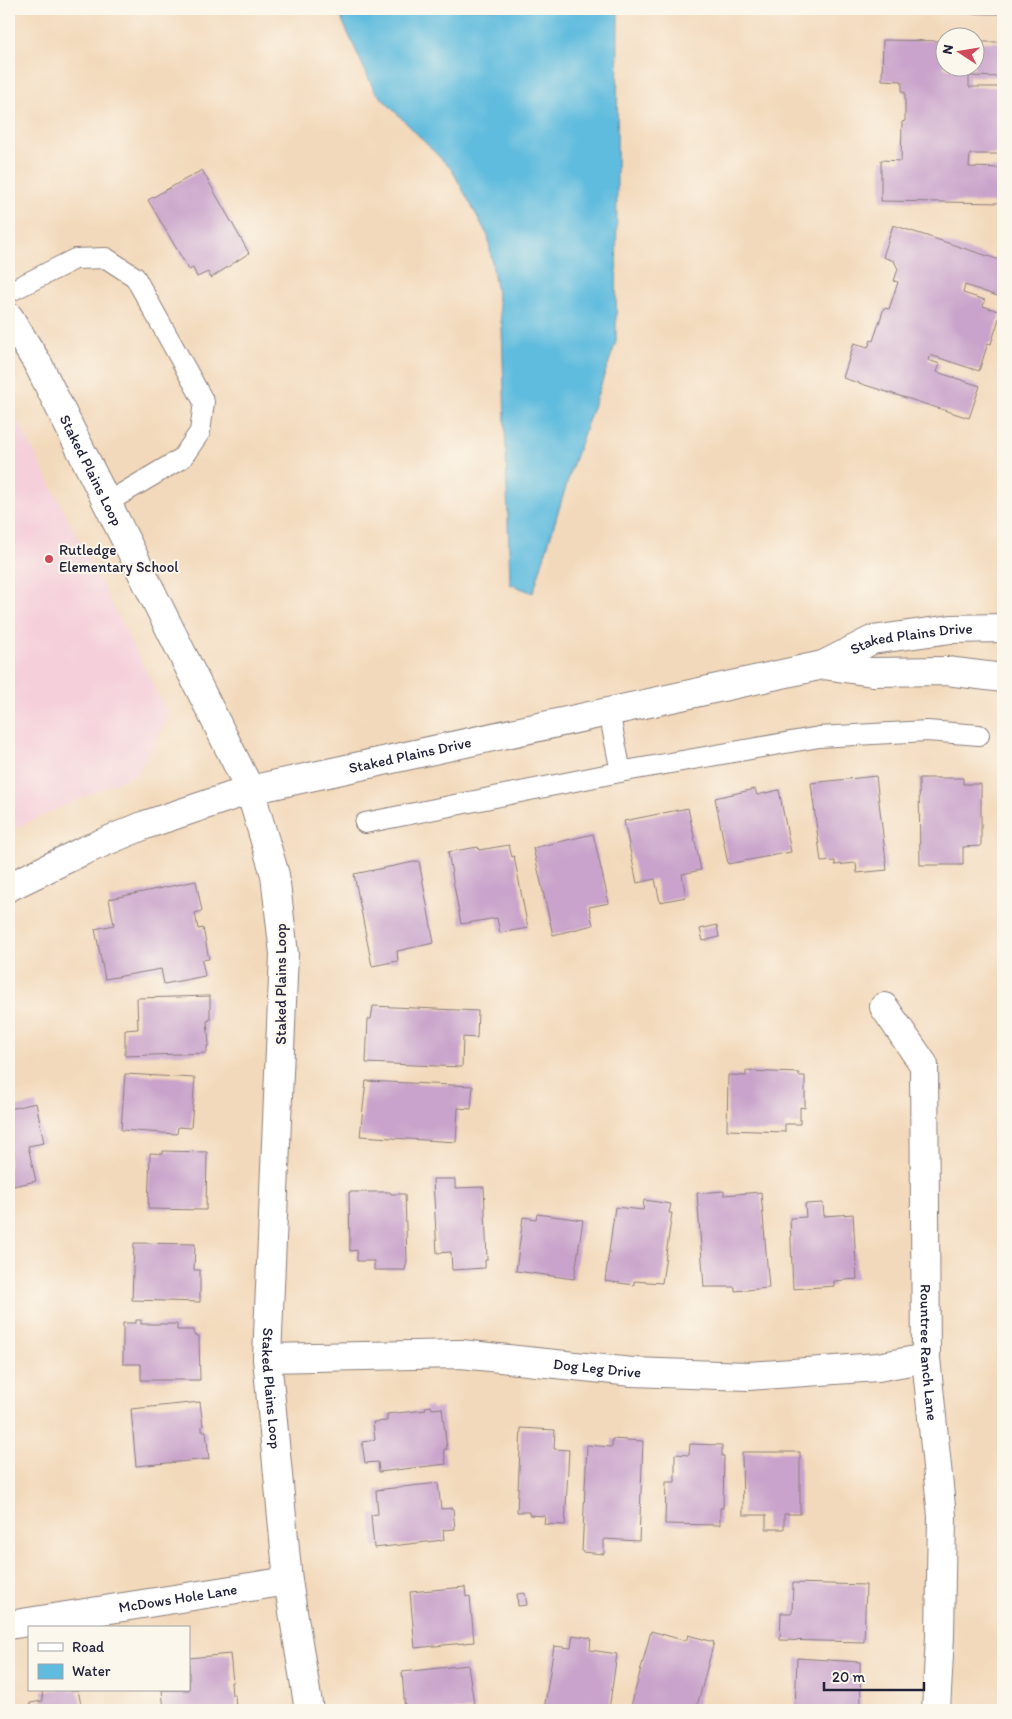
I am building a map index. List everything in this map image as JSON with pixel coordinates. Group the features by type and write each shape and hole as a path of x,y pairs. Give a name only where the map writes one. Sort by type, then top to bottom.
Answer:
{"street":[{"name":"Staked Plains Loop","path":"9,317 38,364 250,790 275,875 284,954 267,1358 288,1581 309,1710"},
{"name":"Staked Plains Drive","path":"9,887 83,851 145,824 250,790 826,665 872,640 951,629 1003,628"},
{"name":"Staked Plains Drive","path":"826,665 872,672 947,671 1003,678"},
{"name":"Rountree Ranch Lane","path":"884,1006 924,1065 926,1358 942,1516 940,1636 936,1710"},
{"name":"Dog Leg Drive","path":"267,1358 461,1354 632,1372 748,1376 878,1367 926,1358"},
{"name":"McDows Hole Lane","path":"9,1625 288,1581"}],"lane":[{"path":"9,292 75,259 106,258 135,277 204,402 200,432 182,458 108,502"},
{"path":"609,712 621,772"},
{"path":"365,822 621,772 819,737 927,731 979,736"}],"shaded area":[{"name":"Rutledge Elementary School","path":"9,403 169,716 139,772 9,831"}],"water":[{"path":"342,9 618,9 616,342 572,467 533,593 510,584 502,327 488,236 452,170 374,90 342,20"}],"building":[{"path":"869,9 1001,9 1001,14 868,11"},
{"path":"883,40 934,41 934,78 969,78 969,87 1003,87 1003,154 970,154 969,167 1003,168 1003,203 881,201 881,160 901,161 902,122 905,121 905,92 902,92 902,81 882,80"},
{"path":"984,42 1003,42 1003,77 984,76"},
{"path":"202,170 249,253 211,278 208,272 197,277 193,268 189,270 148,200"},
{"path":"893,225 1003,261 1003,298 965,285 963,293 985,300 983,306 1001,312 991,344 988,343 979,371 930,355 928,360 940,364 937,372 980,386 969,418 843,378 854,343 868,347 871,340 873,341 884,308 889,309 898,282 894,281 898,269 894,261 883,257"},
{"path":"876,776 887,870 857,873 856,863 835,865 835,861 821,862 811,783"},
{"path":"919,778 963,778 963,784 981,784 981,846 963,847 963,865 920,865"},
{"path":"755,789 757,795 779,790 791,852 728,864 715,798"},
{"path":"688,808 701,870 682,874 686,897 660,902 655,879 637,883 624,821"},
{"path":"593,834 609,903 589,907 593,925 553,935 533,848"},
{"path":"509,845 512,857 514,856 528,928 500,933 497,918 461,924 448,852 478,847 479,850"},
{"path":"419,861 434,943 397,951 398,961 372,966 354,874"},
{"path":"196,881 202,911 195,913 198,929 203,928 209,959 202,960 205,976 164,984 161,969 105,979 95,929 114,925 109,899"},
{"path":"717,925 719,937 703,941 700,929"},
{"path":"210,996 210,1020 207,1021 209,1045 207,1046 207,1053 125,1056 125,1030 138,1029 137,998"},
{"path":"373,1006 478,1011 477,1038 463,1037 462,1067 366,1063 368,1019 371,1019"},
{"path":"746,1071 799,1073 799,1076 805,1076 805,1108 800,1107 800,1124 785,1124 785,1132 727,1130 728,1075 746,1076"},
{"path":"125,1074 195,1078 191,1128 178,1127 177,1134 121,1130"},
{"path":"366,1081 473,1086 471,1109 458,1108 456,1142 360,1136"},
{"path":"36,1103 44,1143 28,1146 36,1181 9,1187 9,1109"},
{"path":"163,1151 207,1152 206,1210 148,1209 150,1153 163,1154"},
{"path":"433,1179 455,1179 455,1188 484,1187 487,1260 485,1260 485,1268 452,1270 451,1252 437,1253"},
{"path":"724,1191 724,1195 761,1192 769,1288 735,1291 735,1287 704,1287 697,1193"},
{"path":"349,1192 405,1194 407,1261 405,1270 374,1270 374,1261 357,1261 357,1250 350,1251"},
{"path":"644,1200 671,1204 669,1213 672,1213 662,1283 634,1281 634,1285 605,1281 615,1207 643,1210"},
{"path":"823,1203 824,1216 853,1214 857,1279 834,1281 834,1286 793,1289 790,1218 806,1217 805,1204"},
{"path":"537,1214 583,1220 574,1279 516,1271 523,1217 536,1219"},
{"path":"134,1243 195,1244 194,1270 200,1270 200,1302 132,1300"},
{"path":"136,1320 141,1320 141,1324 177,1324 177,1330 194,1330 194,1335 199,1336 200,1380 141,1380 141,1364 123,1364 123,1323 136,1323"},
{"path":"200,1402 202,1431 206,1431 209,1459 136,1466 131,1409"},
{"path":"431,1406 432,1409 442,1408 447,1449 444,1449 446,1464 379,1472 378,1462 365,1463 362,1442 375,1440 373,1422 387,1421 387,1414 426,1410 425,1407"},
{"path":"521,1428 555,1430 554,1449 569,1450 565,1525 544,1524 545,1516 529,1515 529,1512 517,1512"},
{"path":"612,1439 643,1441 639,1541 604,1539 604,1554 582,1552 587,1445 612,1447"},
{"path":"690,1444 722,1445 722,1456 724,1456 723,1508 720,1508 720,1525 665,1524 666,1482 675,1482 675,1454 689,1455"},
{"path":"742,1452 800,1452 800,1514 784,1514 784,1529 766,1529 766,1515 743,1515"},
{"path":"438,1483 441,1509 453,1508 455,1529 443,1530 444,1540 374,1548 371,1515 378,1514 376,1490"},
{"path":"793,1583 866,1585 864,1642 780,1640 781,1613 792,1613"},
{"path":"465,1587 466,1597 470,1596 474,1642 415,1648 410,1592"},
{"path":"525,1593 527,1605 518,1606 517,1594"},
{"path":"651,1631 686,1641 688,1635 714,1642 696,1710 630,1710"},
{"path":"573,1635 591,1638 590,1650 617,1654 609,1710 544,1710 554,1646 571,1648"},
{"path":"230,1654 233,1682 231,1682 232,1695 235,1695 236,1710 164,1710 162,1692 190,1692 190,1658"},
{"path":"797,1658 860,1662 861,1710 795,1710"},
{"path":"468,1665 475,1710 405,1710 402,1672"},
{"path":"42,1692 78,1692 82,1710 31,1710 30,1703 43,1701"}],"place":[{"name":"Rutledge Elementary School","path":"49,559"}]}
